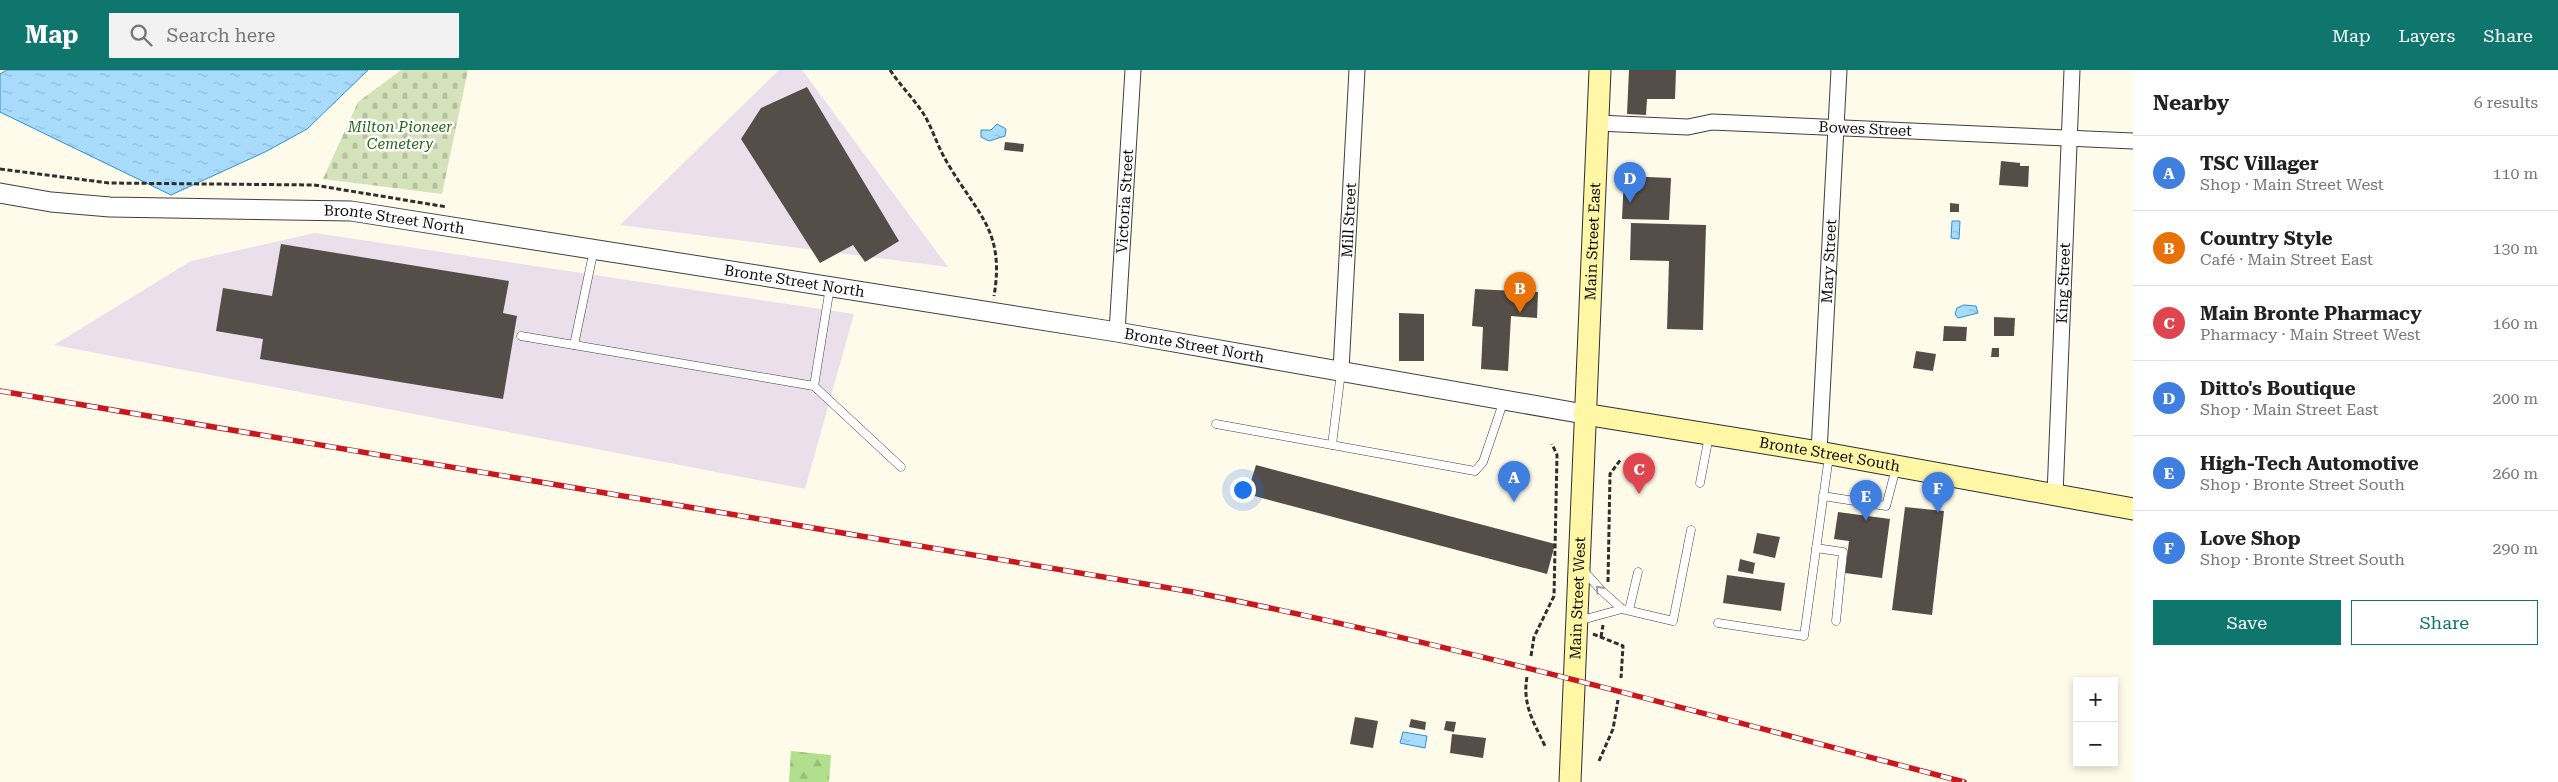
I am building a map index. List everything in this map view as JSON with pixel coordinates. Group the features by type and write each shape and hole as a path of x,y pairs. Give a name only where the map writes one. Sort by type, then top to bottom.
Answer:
{"main road":[{"name":"Main Street East","path":"1584,414 1600,70"},
{"name":"Bronte Street South","path":"1584,414 1824,453 2133,509"},
{"name":"Main Street West","path":"1570,782 1580,565 1584,414"}],"street":[{"name":"Victoria Street","path":"1117,332 1132,70"},
{"name":"Mill Street","path":"1341,370 1357,70"},
{"name":"Mary Street","path":"1824,453 1838,70"},
{"name":"King Street","path":"2055,495 2072,70"},
{"name":"Bowes Street","path":"1597,123 1688,127 1712,122 2133,141"},
{"name":"Bronte Street North","path":"0,193 51,202 101,206 351,211 830,285 1117,332 1584,414"}],"lane":[{"path":"574,345 594,249"},
{"path":"814,386 830,285"},
{"path":"521,336 814,386 900,467"},
{"path":"1332,445 1341,370"},
{"path":"1216,424 1475,471 1483,462 1504,400"},
{"path":"1700,484 1710,434"},
{"path":"1718,623 1804,636 1824,496 1824,453"},
{"path":"1824,496 1886,506 1896,466"},
{"path":"1580,565 1607,597 1625,610 1673,621 1691,530"},
{"path":"1816,548 1842,552 1836,621"},
{"path":"1625,610 1638,572"},
{"path":"1577,625 1605,614 1625,610"}],"path":[{"path":"890,70 904,92 923,113 948,165 980,210 989,230 998,268 991,312"},
{"path":"1531,656 1534,637 1554,596 1557,455 1552,444"},
{"path":"1607,597 1610,474 1621,459"},
{"path":"1602,637 1605,614"},
{"path":"1577,625 1623,646 1620,678"},
{"path":"1527,677 1524,690 1528,711 1545,746"},
{"path":"1599,761 1613,729 1618,700"}],"shaded area":[{"path":"779,70 802,70 948,267 620,225"},
{"path":"315,233 854,314 805,489 54,345 191,261"}],"green space":[{"name":"Milton Pioneer Cemetery","path":"401,70 468,70 442,194 323,179 358,102"},
{"path":"791,751 831,755 829,782 789,782"}],"water":[{"path":"7,70 368,70 307,129 265,152 171,195 0,112 0,74"},
{"path":"997,124 1006,129 1005,136 989,141 981,137 981,130 991,130"},
{"path":"1952,221 1960,221 1959,239 1951,238"},
{"path":"1964,305 1976,306 1978,313 1958,318 1955,314 1957,308"},
{"path":"1403,732 1427,736 1425,748 1400,743"}],"building":[{"path":"1629,70 1676,70 1675,99 1647,99 1646,115 1627,114"},
{"path":"807,87 899,241 865,262 853,245 820,263 741,139 761,108"},
{"path":"1005,142 1024,144 1023,152 1004,150"},
{"path":"2001,161 2020,163 2020,166 2029,166 2028,187 1999,185"},
{"path":"1624,176 1671,178 1669,220 1622,219"},
{"path":"1950,203 1959,204 1959,212 1950,212"},
{"path":"1631,223 1706,225 1703,330 1667,329 1669,261 1630,260"},
{"path":"281,244 509,281 503,313 517,316 503,399 260,359 263,339 216,331 223,288 272,296"},
{"path":"1475,289 1538,292 1537,318 1511,316 1508,371 1481,369 1483,327 1472,326"},
{"path":"1399,313 1424,314 1424,361 1399,361"},
{"path":"1994,317 2015,318 2014,336 1994,336"},
{"path":"1944,326 1967,327 1966,341 1943,341"},
{"path":"1992,348 1999,348 1999,357 1991,357"},
{"path":"1916,351 1936,354 1933,371 1913,368"},
{"path":"1256,465 1555,544 1547,574 1247,494"},
{"path":"1905,507 1944,511 1932,615 1892,610"},
{"path":"1838,512 1890,519 1882,578 1845,573 1849,541 1834,539"},
{"path":"1757,533 1780,537 1775,558 1753,553"},
{"path":"1740,559 1755,563 1753,574 1738,571"},
{"path":"1727,575 1785,583 1781,611 1723,603"},
{"path":"1355,717 1378,721 1373,748 1350,744"},
{"path":"1411,719 1426,722 1425,730 1409,727"},
{"path":"1446,721 1456,722 1454,732 1444,730"},
{"path":"1452,734 1486,738 1483,758 1450,753"}],"railway":[{"path":"0,391 1193,592 1290,612 1484,657 1964,782"}],"place":[{"name":"Ditto's Boutique","path":"1630,203"},
{"name":"Country Style","path":"1520,313"},
{"name":"Main Bronte Pharmacy","path":"1639,494"},
{"name":"TSC Villager","path":"1514,502"},
{"name":"Love Shop","path":"1938,513"},
{"name":"High-Tech Automotive","path":"1866,521"}]}
